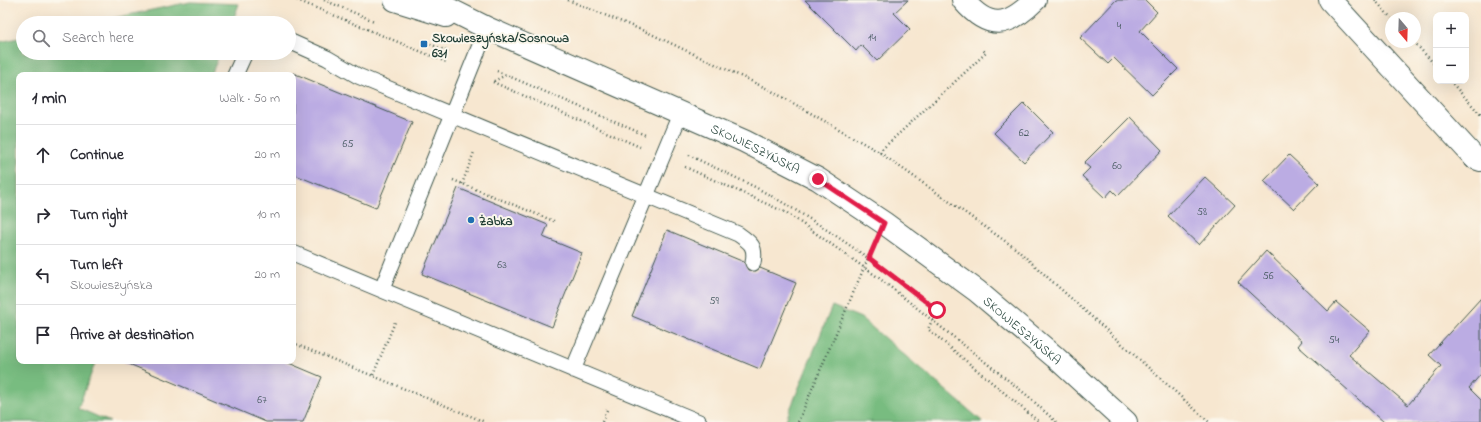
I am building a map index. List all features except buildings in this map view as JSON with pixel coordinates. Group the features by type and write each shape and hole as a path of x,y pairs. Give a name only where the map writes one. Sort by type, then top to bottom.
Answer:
{"street":[{"name":"SKOWIESZYŃSKA","path":"395,0 487,28"},
{"name":"SKOWIESZYŃSKA","path":"431,0 487,28 744,141 818,179 884,223 977,291 1055,356 1126,422"},
{"path":"963,0 982,19 998,23 1022,13 1036,0"},
{"path":"1330,0 1475,158 1481,160"}],"lane":[{"path":"382,289 487,28"},
{"path":"296,44 327,58 358,76 738,234 751,243 755,254 753,263"},
{"path":"236,72 242,60"},
{"path":"573,370 681,112"},
{"path":"296,254 699,422"}],"path":[{"path":"324,0 381,24"},
{"path":"568,0 649,33 770,90 879,152 1015,248 1209,422"},
{"path":"1375,0 1386,12"},
{"path":"417,38 667,145 755,187 794,210 869,258 937,310 928,329 1039,422"},
{"path":"879,152 986,53 981,47"},
{"path":"1420,48 1433,63"},
{"path":"1453,84 1481,115"},
{"path":"450,179 556,222"},
{"path":"798,422 884,223"},
{"path":"373,375 405,300"},
{"path":"296,344 485,422"}],"green space":[{"path":"190,2 239,4 235,16 123,16"},
{"path":"16,39 16,60 217,60 212,72 16,72 16,364 95,364 78,408 110,422 0,422 0,42"},
{"path":"832,306 861,318 983,422 785,422"}],"place":[{"name":"Skowieszyńska/Sosnowa 631","path":"424,44"},
{"name":"Żabka","path":"471,220"}],"route":[{"path":"818,179 884,223 869,258 937,310"}]}
